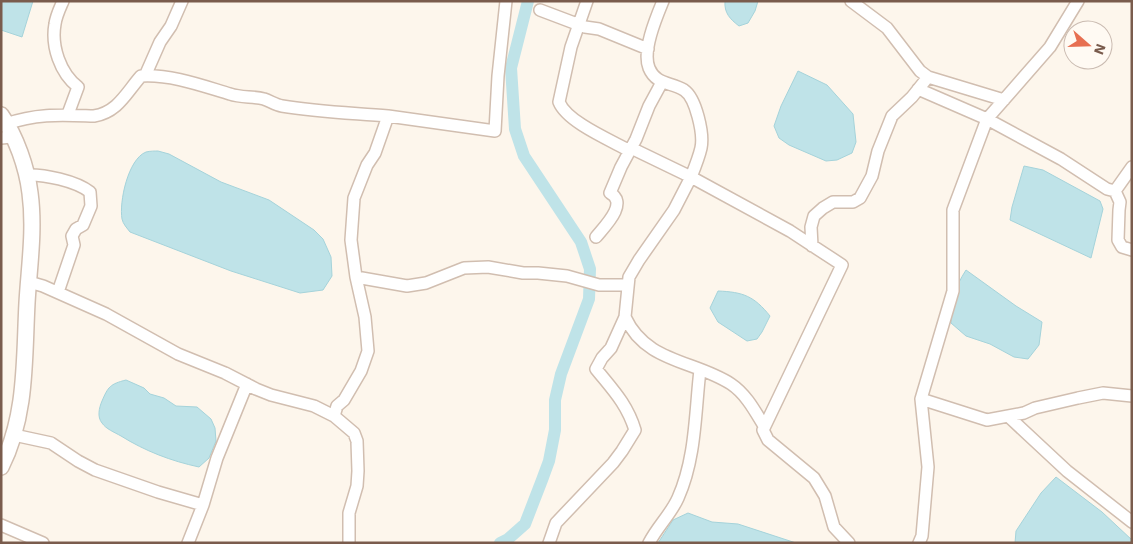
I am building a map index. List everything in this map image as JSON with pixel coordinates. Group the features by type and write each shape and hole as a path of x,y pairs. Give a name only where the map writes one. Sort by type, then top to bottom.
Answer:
{"street":[{"path":"63,1 55,22 54,34 57,54 68,80 78,87 68,114"},
{"path":"145,76 160,42 182,1"},
{"path":"1,467 14,435 24,380 32,248 30,193 22,155 5,128 23,118 68,114 94,116 111,111 123,100 141,76 163,76 230,94 264,99 280,106 388,116 495,131 498,76 506,1"},
{"path":"588,1 571,47 562,84 559,102 562,108 574,120 630,149 691,177 790,231 842,266 762,430 768,440 814,478 825,496 834,527 849,543"},
{"path":"550,543 556,524 613,463 635,430 630,415 617,393 596,369 602,358 611,348 625,317 629,277 674,210 691,177 702,146 698,118 694,105 685,90 662,82 653,76 649,68 647,60 648,49 655,21 663,1"},
{"path":"851,1 887,28 920,71 928,77 1004,100"},
{"path":"919,543 922,536 928,467 922,399 952,291 953,210 987,119 1050,47 1078,1"},
{"path":"540,10 580,25 599,28 648,49"},
{"path":"812,246 811,227 814,216 833,202 853,202 860,198 872,176 878,151 892,116 928,77"},
{"path":"596,237 616,210 617,201 615,196 610,193 649,106 662,82"},
{"path":"918,89 987,119 1061,159 1108,189 1115,191 1120,202 1118,240 1122,247 1132,250"},
{"path":"334,416 337,406 344,400 362,371 368,351 365,317 356,277 351,240 354,198 367,165 376,153 388,116"},
{"path":"1115,191 1132,167"},
{"path":"26,176 37,175 54,178 75,184 90,192 91,206 83,225 76,229 72,236 74,245 58,292"},
{"path":"356,277 408,286 426,283 464,268 488,267 524,273 567,276 599,285 628,285"},
{"path":"29,282 58,292 127,325 178,354 225,373 271,395 314,406 334,416 354,433 357,441 357,486 349,513 349,543"},
{"path":"625,317 641,341 682,364 722,379 739,390 764,426"},
{"path":"649,543 678,500 682,487 696,426 700,370"},
{"path":"188,543 203,505 217,458 247,384"},
{"path":"922,399 987,420 1024,413 1035,408 1086,396 1130,392"},
{"path":"1008,416 1066,471 1132,522"},
{"path":"14,435 51,443 95,470 164,494 203,505"},
{"path":"1,525 44,543"}],"water":[{"path":"1,1 33,1 22,37 1,30"},
{"path":"725,1 758,1 748,23 739,26 728,15"},
{"path":"798,71 827,85 853,114 856,142 852,153 837,160 826,161 789,145 779,138 774,126 781,106"},
{"path":"158,151 169,154 221,182 269,200 314,230 323,239 331,257 332,276 323,290 300,293 231,271 130,232 124,224 121,212 126,182 134,163 140,156 146,152"},
{"path":"1024,166 1043,170 1100,201 1103,209 1091,258 1010,220"},
{"path":"966,270 1042,322 1039,345 1028,359 1014,357 990,344 966,336 951,323 954,295"},
{"path":"718,291 747,296 759,304 770,316 757,339 747,341 718,322 710,308"},
{"path":"126,380 144,388 150,394 164,398 176,406 197,407 211,419 215,428 216,441 209,458 199,467 178,462 139,446 106,427 100,421 99,415 102,401 110,387"},
{"path":"1056,477 1102,512 1132,540 1132,543 1015,543 1016,531 1041,493"},
{"path":"688,513 712,522 738,524 796,543 658,543 673,520"}],"waterway":[{"path":"500,543 508,539 525,524 549,461 555,430 555,400 561,374 589,299 590,269 581,242 524,156 515,129 511,68 528,1"}]}
